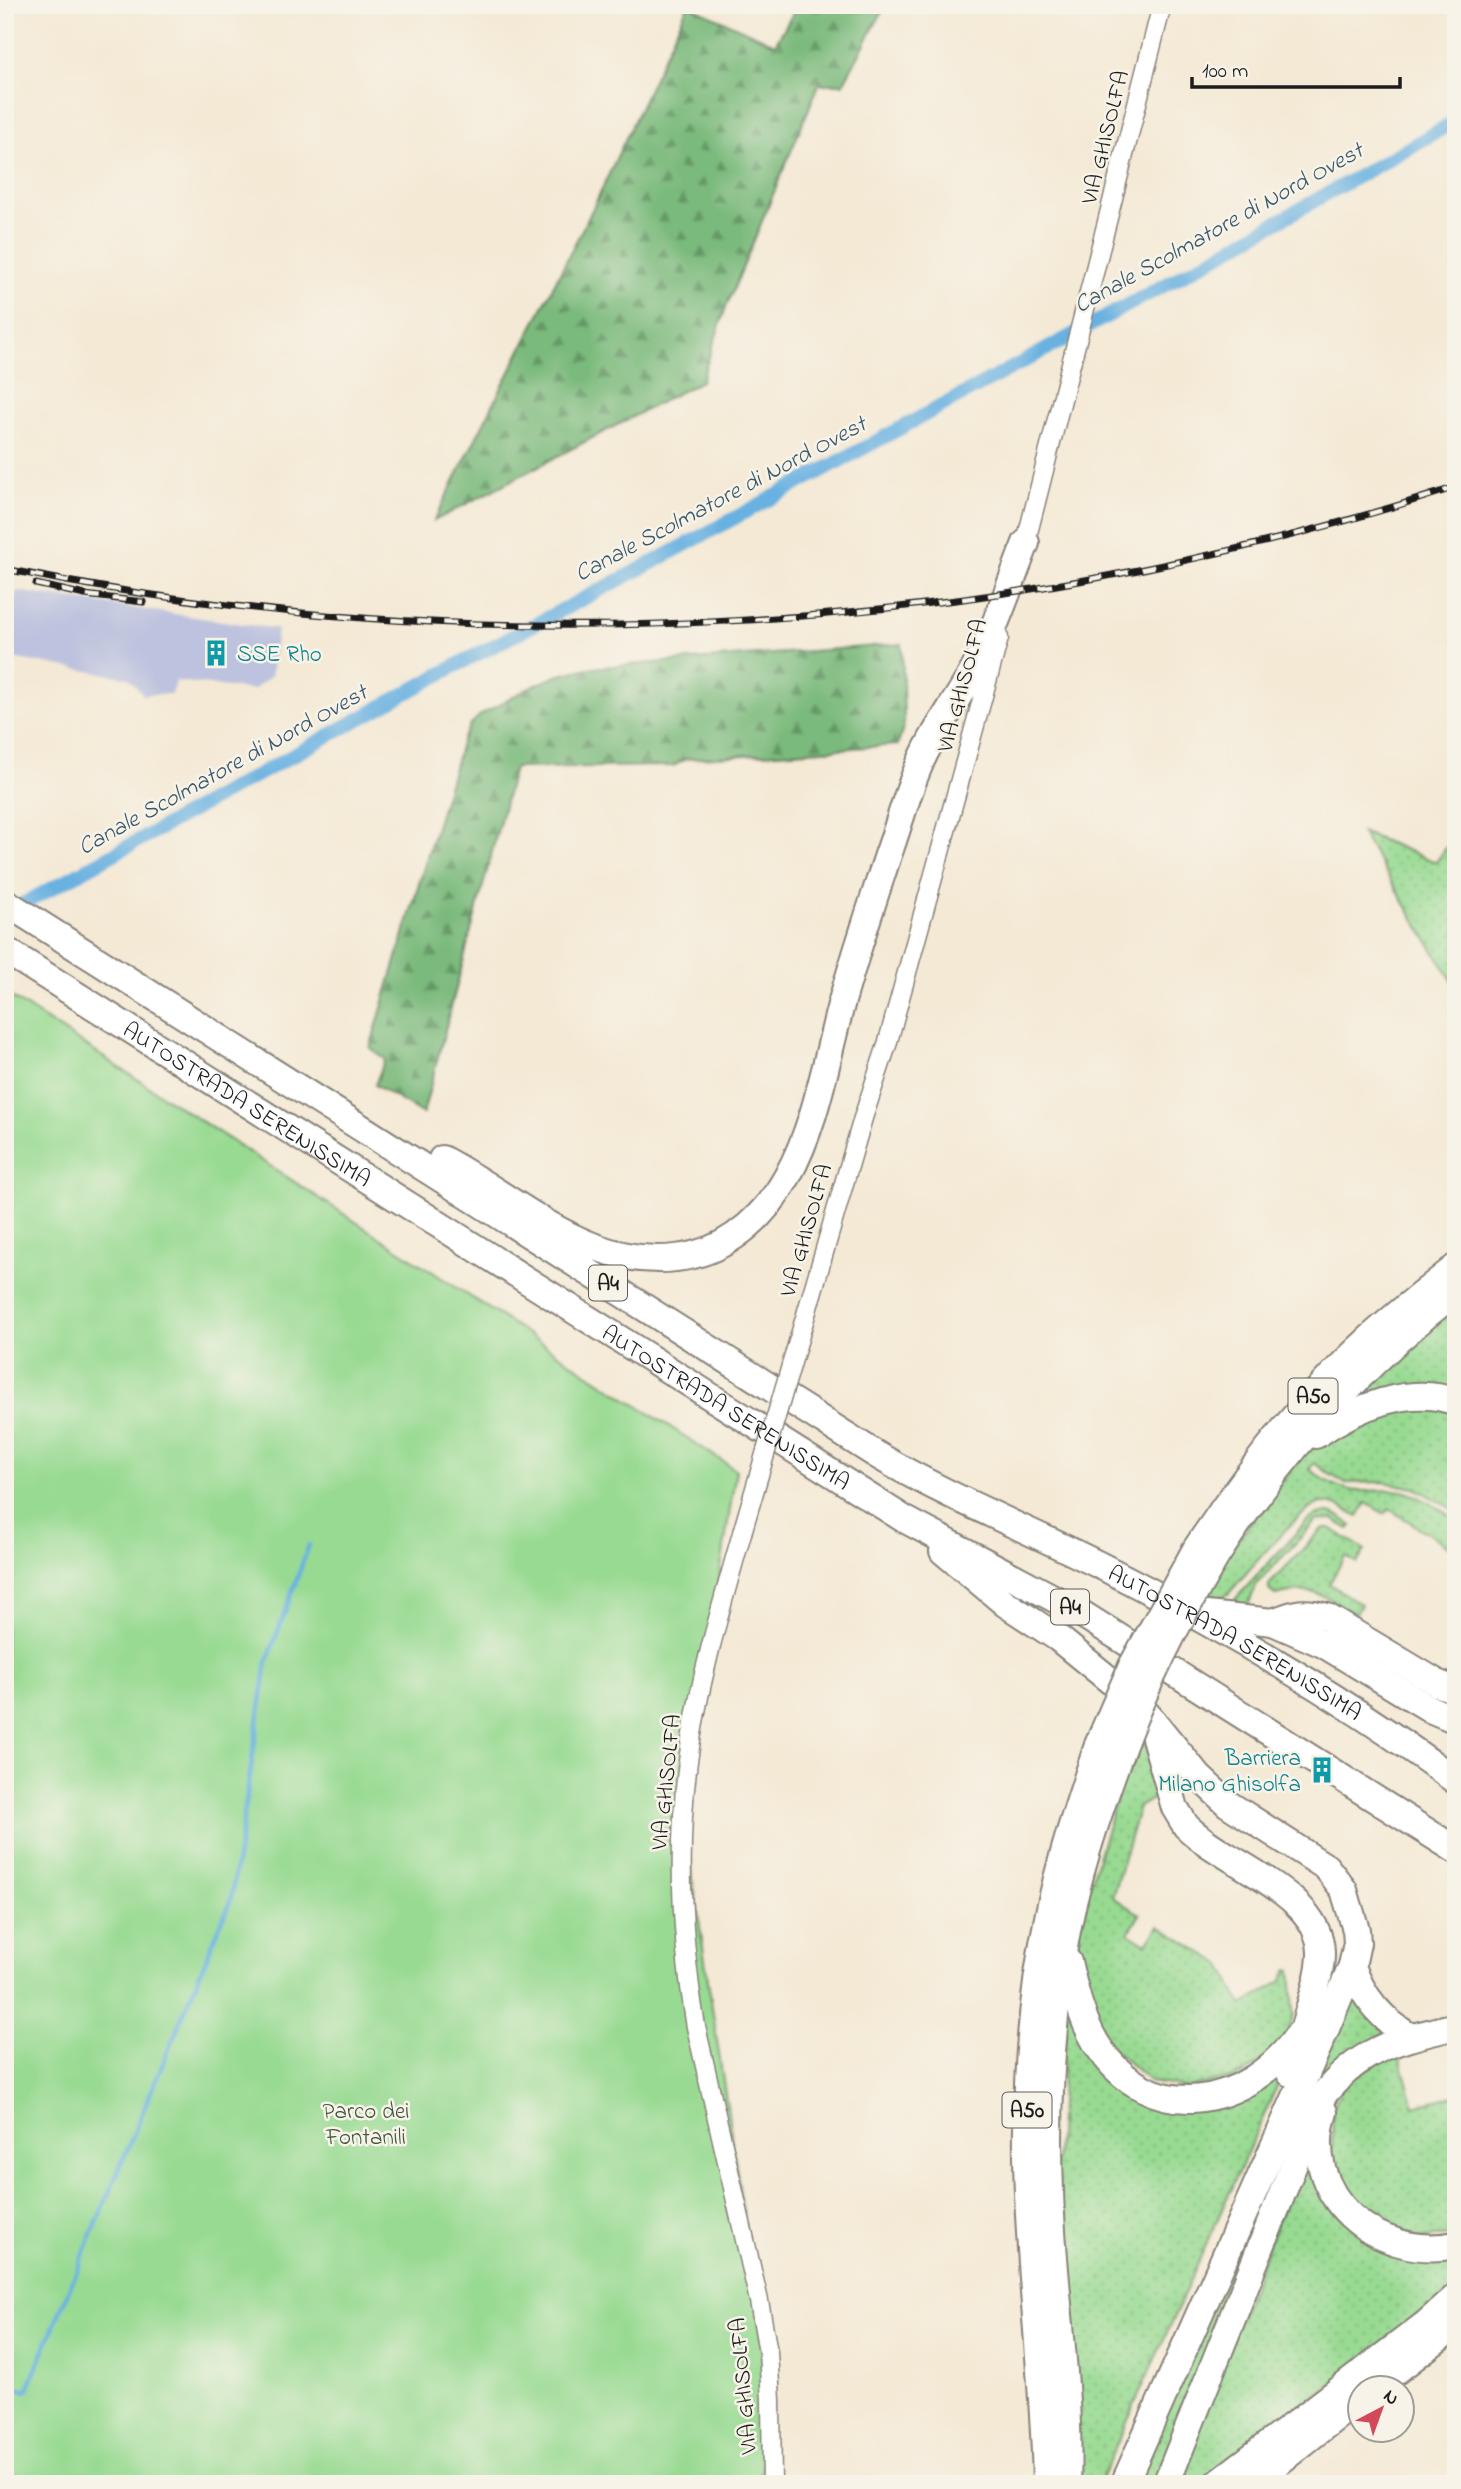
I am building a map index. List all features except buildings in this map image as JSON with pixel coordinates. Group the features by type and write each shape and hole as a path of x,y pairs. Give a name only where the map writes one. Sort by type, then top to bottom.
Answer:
{"highway":[{"path":"288,1080 473,1176 545,1222 594,1248 643,1260 666,1259 694,1255 719,1246 741,1231 774,1198 797,1157 864,929 916,771 942,720 977,664 1026,542"},
{"name":"AUTOSTRADA SERENISSIMA","path":"5,902 888,1462 956,1499 1109,1570 1192,1614 1401,1741 1456,1781"},
{"name":"AUTOSTRADA SERENISSIMA","path":"5,950 904,1519 1074,1609 1456,1850"},
{"name":"A50","path":"1046,2484 1045,2429 1027,2155 1034,2005 1049,1913 1063,1854 1109,1749 1132,1666 1205,1553 1246,1476 1311,1398 1369,1339 1456,1267"},
{"path":"1205,1553 1245,1513 1285,1460 1352,1384 1391,1346 1456,1291"},
{"path":"1285,1460 1326,1427 1380,1403 1416,1396 1433,1396 1456,1402"},
{"path":"904,1519 1006,1604 1085,1660 1148,1715 1199,1777 1228,1804 1326,1867 1344,1890 1356,1930 1357,1943 1352,1966 1322,2038 1124,2484"},
{"path":"1273,1622 1299,1611 1327,1617 1439,1684 1456,1690"},
{"path":"1192,1614 1273,1622 1323,1644 1432,1710 1456,1720"},
{"path":"1106,2484 1298,2054 1320,1975 1319,1934 1307,1913 1285,1894 1186,1826 1175,1808 1148,1715"},
{"path":"1067,2484 1065,2398 1050,2193 1049,2154 1055,2037 1064,1946 1109,1749"},
{"path":"1064,1946 1080,2010 1097,2044 1116,2068 1128,2078 1160,2094 1197,2100 1213,2098 1240,2087 1253,2080 1286,2052 1304,2027"},
{"path":"1352,1966 1361,1989 1373,2006 1411,2037"},
{"path":"1166,2484 1320,2099 1332,2084 1365,2055 1411,2037 1456,2026"},
{"path":"1332,2084 1321,2119 1321,2163 1330,2189 1344,2211 1368,2230 1400,2244 1430,2248 1456,2245"},
{"path":"1216,2484 1427,2323 1456,2297"},
{"path":"1392,2374 1456,2325"},
{"path":"1251,2484 1346,2409"}],"street":[{"name":"VIA GHISOLFA","path":"772,2484 768,2352 689,1987 682,1906 683,1814 691,1739 710,1649 742,1533 863,1118 887,1045 1026,542 1162,5"}],"shaded area":[{"path":"16,591 277,629 271,676 253,690 176,681 171,694 143,695 129,678 6,657"}],"green space":[{"path":"688,5 775,44 798,5 886,5 843,84 819,84 725,310 701,381 434,521 594,206"},
{"path":"902,644 904,724 898,745 686,759 673,766 514,768 423,1114 375,1085 385,1059 370,1048 462,740 470,725 479,716 556,676 588,668"},
{"path":"1361,832 1436,862 1456,834 1456,987"},
{"name":"Parco dei Fontanili","path":"5,993 736,1470 683,1814 771,2400 760,2484 5,2484"},
{"path":"1456,1301 1456,1395 1344,1402"},
{"path":"1395,1407 1456,1410 1456,1511 1415,1488 1385,1482 1346,1483 1314,1463 1309,1469 1341,1488 1356,1491 1402,1491 1430,1503 1456,1519 1456,1551 1389,1509 1385,1514 1366,1503 1358,1517 1337,1505 1322,1503 1312,1507 1287,1528 1228,1594 1219,1598 1206,1598 1223,1558 1302,1456 1323,1439"},
{"path":"1330,1513 1352,1526 1349,1529 1332,1519 1316,1521 1256,1585 1248,1606 1229,1606 1307,1521 1318,1514"},
{"path":"1323,1528 1330,1528 1365,1550 1357,1563 1345,1556 1329,1584 1361,1604 1355,1615 1318,1594 1299,1591 1275,1595 1269,1590 1269,1585"},
{"path":"1137,1729 1144,1739 1159,1795 1139,1807 1112,1897 1140,1914 1129,1933 1147,1944 1159,1926 1221,1964 1242,2005 1282,1981 1288,1969 1291,1970 1294,2015 1288,2032 1265,2061 1209,2091 1150,2082 1100,2037 1080,1966 1079,1921"},
{"path":"1350,1988 1387,2035 1351,2055 1157,2484 1133,2484"},
{"path":"1068,1990 1145,2097 1286,2066 1099,2484 1075,2484 1055,2178"},
{"path":"1397,2048 1414,2106 1456,2095 1456,2236 1417,2238 1360,2215 1331,2170 1333,2108 1339,2093 1346,2081"},
{"path":"1306,2150 1335,2208 1456,2250 1456,2287 1203,2484 1174,2484"}],"waterway":[{"name":"Canale Scolmatore di Nord Ovest","path":"14,909 457,665 648,565 1176,279 1456,121"},
{"path":"5,2385 27,2391 231,1899 267,1662 309,1545"}],"railway":[{"path":"5,569 183,599 366,618 550,625 736,621 921,604 1103,577 1282,538 1456,487"},
{"path":"36,584 85,595 143,602"}],"place":[{"name":"SSE Rho","path":"216,653"},
{"name":"Barriera Milano Ghisolfa","path":"1322,1770"}]}
